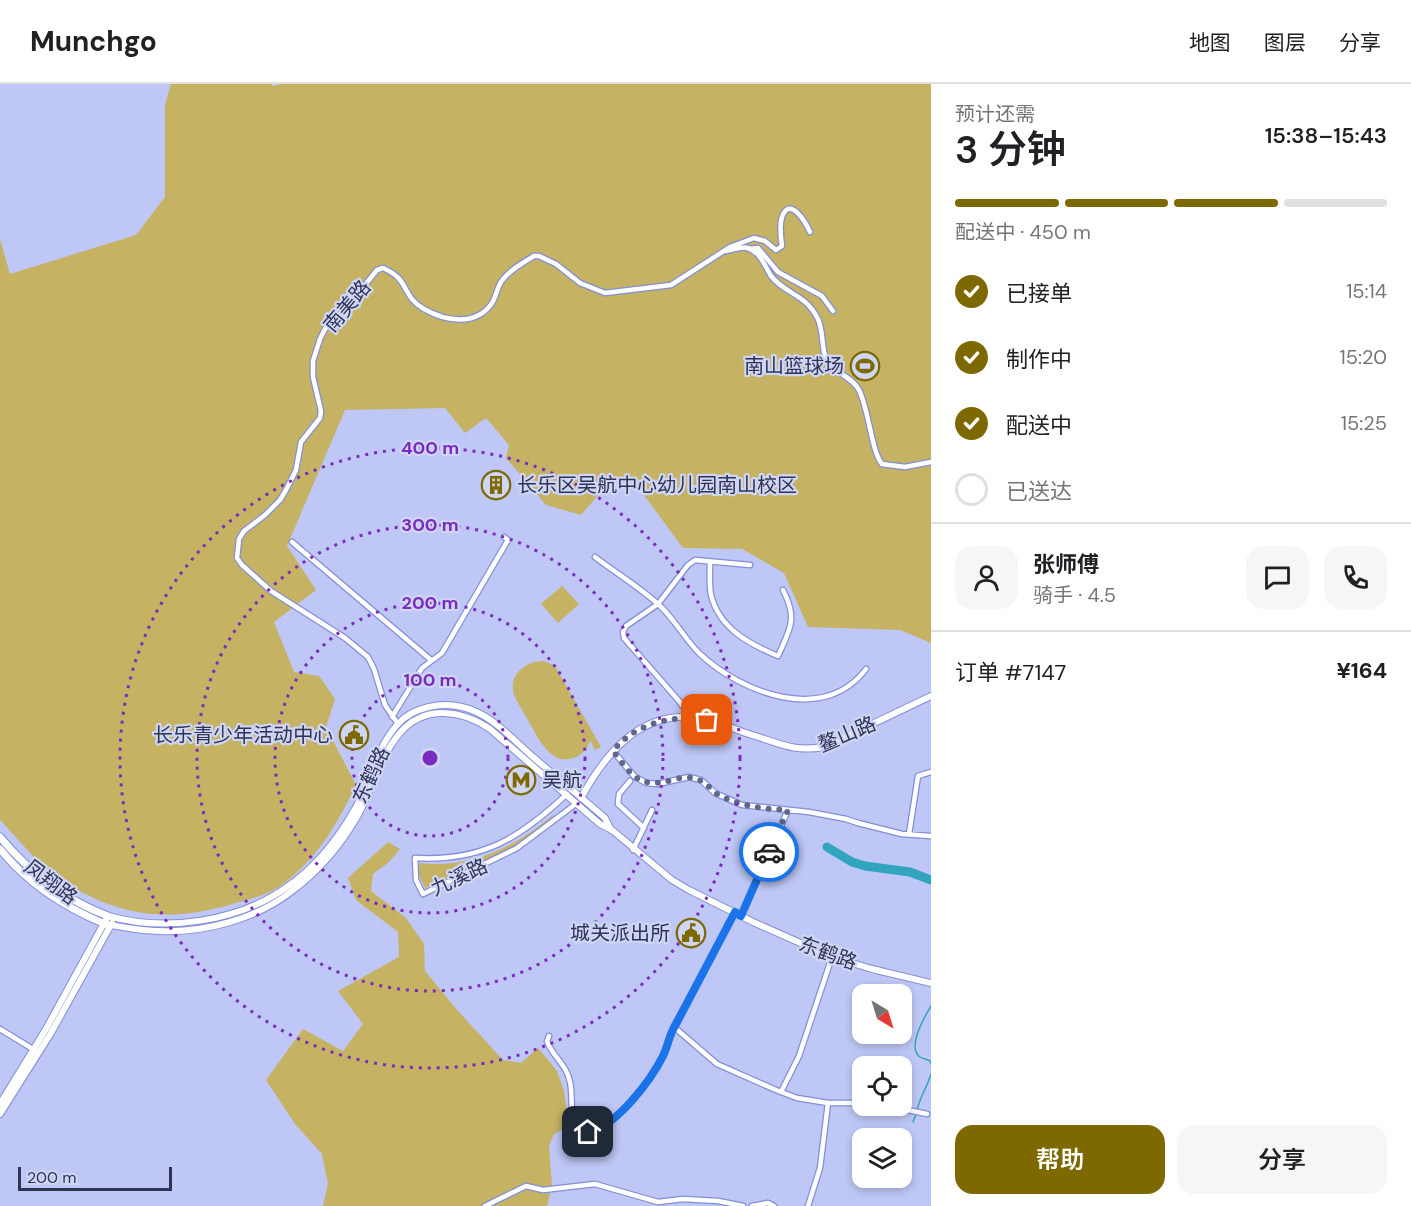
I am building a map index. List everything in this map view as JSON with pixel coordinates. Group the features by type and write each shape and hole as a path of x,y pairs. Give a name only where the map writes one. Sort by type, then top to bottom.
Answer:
{"main road":[{"name":"鳌山路","path":"579,800 613,751 625,739 644,728 666,720 690,717 707,720 790,748 806,750 824,747 931,696"},
{"name":"东鹤路","path":"111,917 151,924 193,922 253,906 286,888 312,866 341,832 356,807 389,737 398,724 413,713 429,707 463,707 493,723 579,800 605,818 612,830 633,850 689,891 797,943 832,957 931,983"},
{"name":"东鹤路","path":"108,925 159,931 209,927 240,920 291,892 312,874 340,843 358,815 382,764 400,733 418,719 430,714 447,712 479,722 567,794 579,800"},
{"name":"凤翔路","path":"0,837 29,868 61,894 111,917"},
{"name":"凤翔路","path":"0,849 27,878 50,897 108,925"},
{"path":"0,1104 49,1031 111,917"},
{"path":"0,1114 36,1051"}],"street":[{"name":"南美路","path":"398,724 385,705 368,657 345,639 271,591 237,558 239,539 244,531 280,500 296,470 301,442 320,418 321,411 313,377 313,361 325,330 345,310 377,270 383,268 401,279 409,298 415,303 440,316 462,320 487,309 501,281 534,256 556,264 580,283 605,293 672,285 723,252 754,238 760,238 776,250 779,249 782,246 782,217 790,210 796,210 804,219 810,232"},
{"path":"723,252 740,248 758,248 778,272 822,296 833,311"},
{"path":"749,249 759,256 775,279 802,298 814,312 823,333 826,359 832,367 850,379 860,391 877,454 882,464 906,467 931,462"},
{"path":"392,717 422,668 442,653 508,540 504,537"},
{"path":"292,542 431,660"},
{"path":"595,557 658,604 700,653 743,685 767,694 800,699 821,698 843,688 860,677 866,669"},
{"path":"690,717 679,700 624,638 623,632 626,626 658,604 688,565 696,560 750,565"},
{"path":"710,562 710,593 714,606 741,639 777,656 792,623 789,601 783,590"},
{"path":"613,751 634,776 646,783 658,784 689,777 701,780 715,793 742,805 809,812 909,834 931,836"},
{"path":"909,834 918,776 931,772"},
{"path":"630,781 617,796 618,804 644,828"},
{"name":"九溪路","path":"567,794 530,827 477,854 445,859 415,858 416,880 423,894 517,848 579,800"},
{"path":"633,850 652,810"},
{"path":"549,1036 548,1046 566,1069 570,1079 574,1122 577,1128 588,1132 595,1131 636,1095 664,1054 674,1027 738,914 788,810"},
{"path":"781,1092 800,1056 832,957"},
{"path":"674,1027 717,1064 781,1092 797,1098 828,1103 852,1103"},
{"path":"0,1029 36,1051"},
{"path":"808,1206 820,1168 828,1103"},
{"path":"912,1111 924,1114"},
{"path":"485,1206 526,1186 543,1190 595,1184 658,1202 683,1199 706,1200 743,1206"},
{"path":"752,1206 768,1203 774,1206"}],"shaded area":[{"path":"171,84 272,84 272,86 281,84 931,84 931,643 900,630 808,627 784,573 742,549 683,548 641,491 612,479 581,515 546,505 506,458 509,445 486,418 465,433 445,408 345,410 287,546 316,590 274,622 294,672 319,676 335,699 326,727 356,785 334,827 305,865 280,886 257,897 209,910 165,915 124,909 84,893 55,876 0,820 0,239 10,274 136,235 165,197 165,105"},
{"path":"562,586 579,604 558,623 541,604"},
{"path":"544,661 555,666 601,747 595,750 590,740 581,754 571,759 559,759 546,749 540,740 515,697 513,683 515,676 524,667"},
{"path":"554,814 532,835 515,845 425,888 419,875 419,863 457,863 492,853 524,836"},
{"path":"388,842 400,849 389,862 373,874 371,891 406,918 424,944 425,971 503,1060 521,1063 538,1048 557,1071 564,1091 569,1126 554,1134 549,1146 552,1185 547,1206 323,1206 328,1184 322,1154 295,1124 266,1080 303,1029 343,1051 363,1024 338,991 399,957 398,932 356,900 348,878"}],"waterway":[{"path":"827,847 852,862 910,872 931,880"},
{"path":"931,1006 918,1032 915,1046 920,1057 930,1061 931,1064"},
{"path":"917,1110 931,1074"},
{"path":"913,1122 916,1114"}],"way so far":[{"path":"707,720 690,717 652,724 625,739 613,751 634,776 646,783 658,784 689,777 701,780 715,793 742,805 788,810 769,852"}],"place":[{"name":"南山篮球场","path":"865,366"},
{"name":"长乐区吴航中心幼儿园南山校区","path":"496,485"},
{"name":"长乐青少年活动中心","path":"354,735"},
{"name":"吴航","path":"521,780"},
{"name":"城关派出所","path":"691,933"}],"route":[{"path":"588,1132 603,1126 620,1112 648,1080 664,1054 668,1038 735,912 741,916 769,852"}]}
